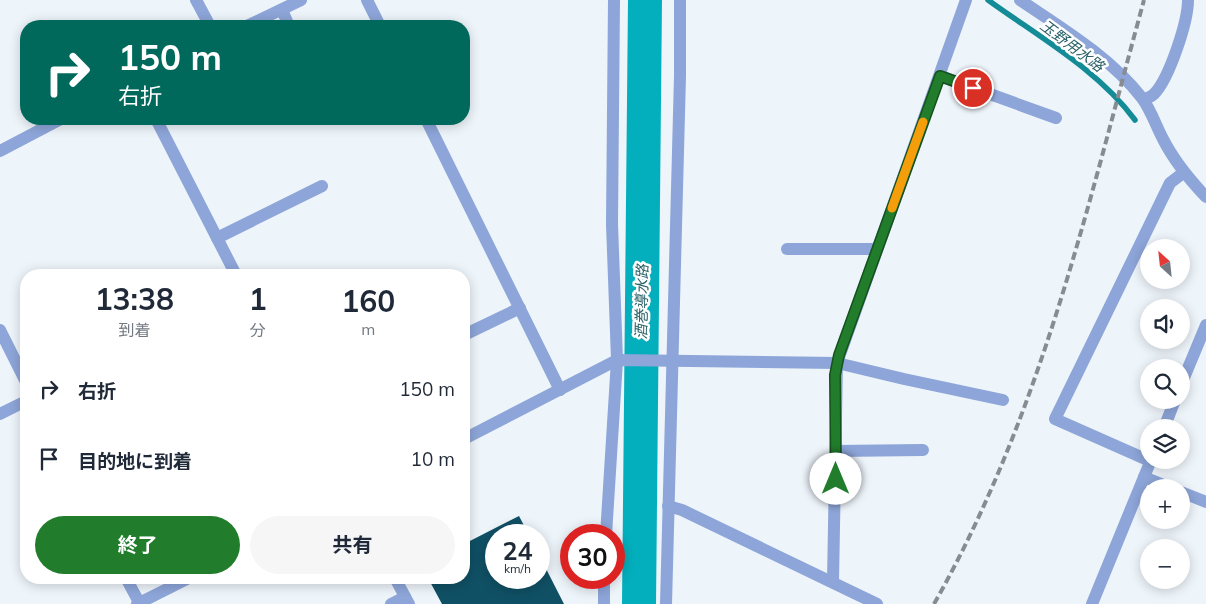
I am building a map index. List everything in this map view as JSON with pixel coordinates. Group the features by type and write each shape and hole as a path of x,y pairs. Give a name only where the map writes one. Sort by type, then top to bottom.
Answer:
{"street":[{"path":"196,0 207,20"},
{"path":"260,20 301,0"},
{"path":"367,0 377,20"},
{"path":"607,524 623,360 612,224 614,0"},
{"path":"666,604 668,506 666,362 680,76 680,0"},
{"path":"833,581 836,451 835,375 837,363 966,0"},
{"path":"1020,0 1070,34 1123,77 1144,100 1163,140 1183,173 1206,198"},
{"path":"1144,100 1152,96 1160,88 1188,15 1188,0"},
{"path":"282,10 286,20"},
{"path":"940,76 1056,118"},
{"path":"0,151 50,125"},
{"path":"159,125 233,269"},
{"path":"429,125 560,390"},
{"path":"1140,457 1055,419 1170,183 1183,173"},
{"path":"217,238 322,186"},
{"path":"787,249 877,249"},
{"path":"470,332 520,308"},
{"path":"1190,363 1206,325"},
{"path":"0,330 20,370"},
{"path":"470,436 623,360 837,363 949,390 1003,400"},
{"path":"0,414 20,404"},
{"path":"836,451 923,450"},
{"path":"1092,604 1147,469"},
{"path":"1144,476 1151,479"},
{"path":"1190,496 1206,502"},
{"path":"668,506 833,581 877,604"},
{"path":"129,584 139,604 177,584"},
{"path":"392,604 407,600 398,584"},
{"path":"604,589 604,604"}],"building":[{"path":"519,516 523,524 503,524"},
{"path":"485,533 485,589 550,589 550,577 564,604 442,604 431,584 470,584 470,541"}],"waterway":[{"name":"酒巻導水路","path":"639,604 645,0"},
{"name":"玉野用水路","path":"988,0 1085,69 1120,102 1135,120"}],"railway":[{"path":"934,604 971,532 1004,459 1032,385 1081,233 1144,0"}],"slow traffic":[{"path":"892,208 923,122"}],"route":[{"path":"836,479 835,375 839,355 940,76 973,88"}]}
